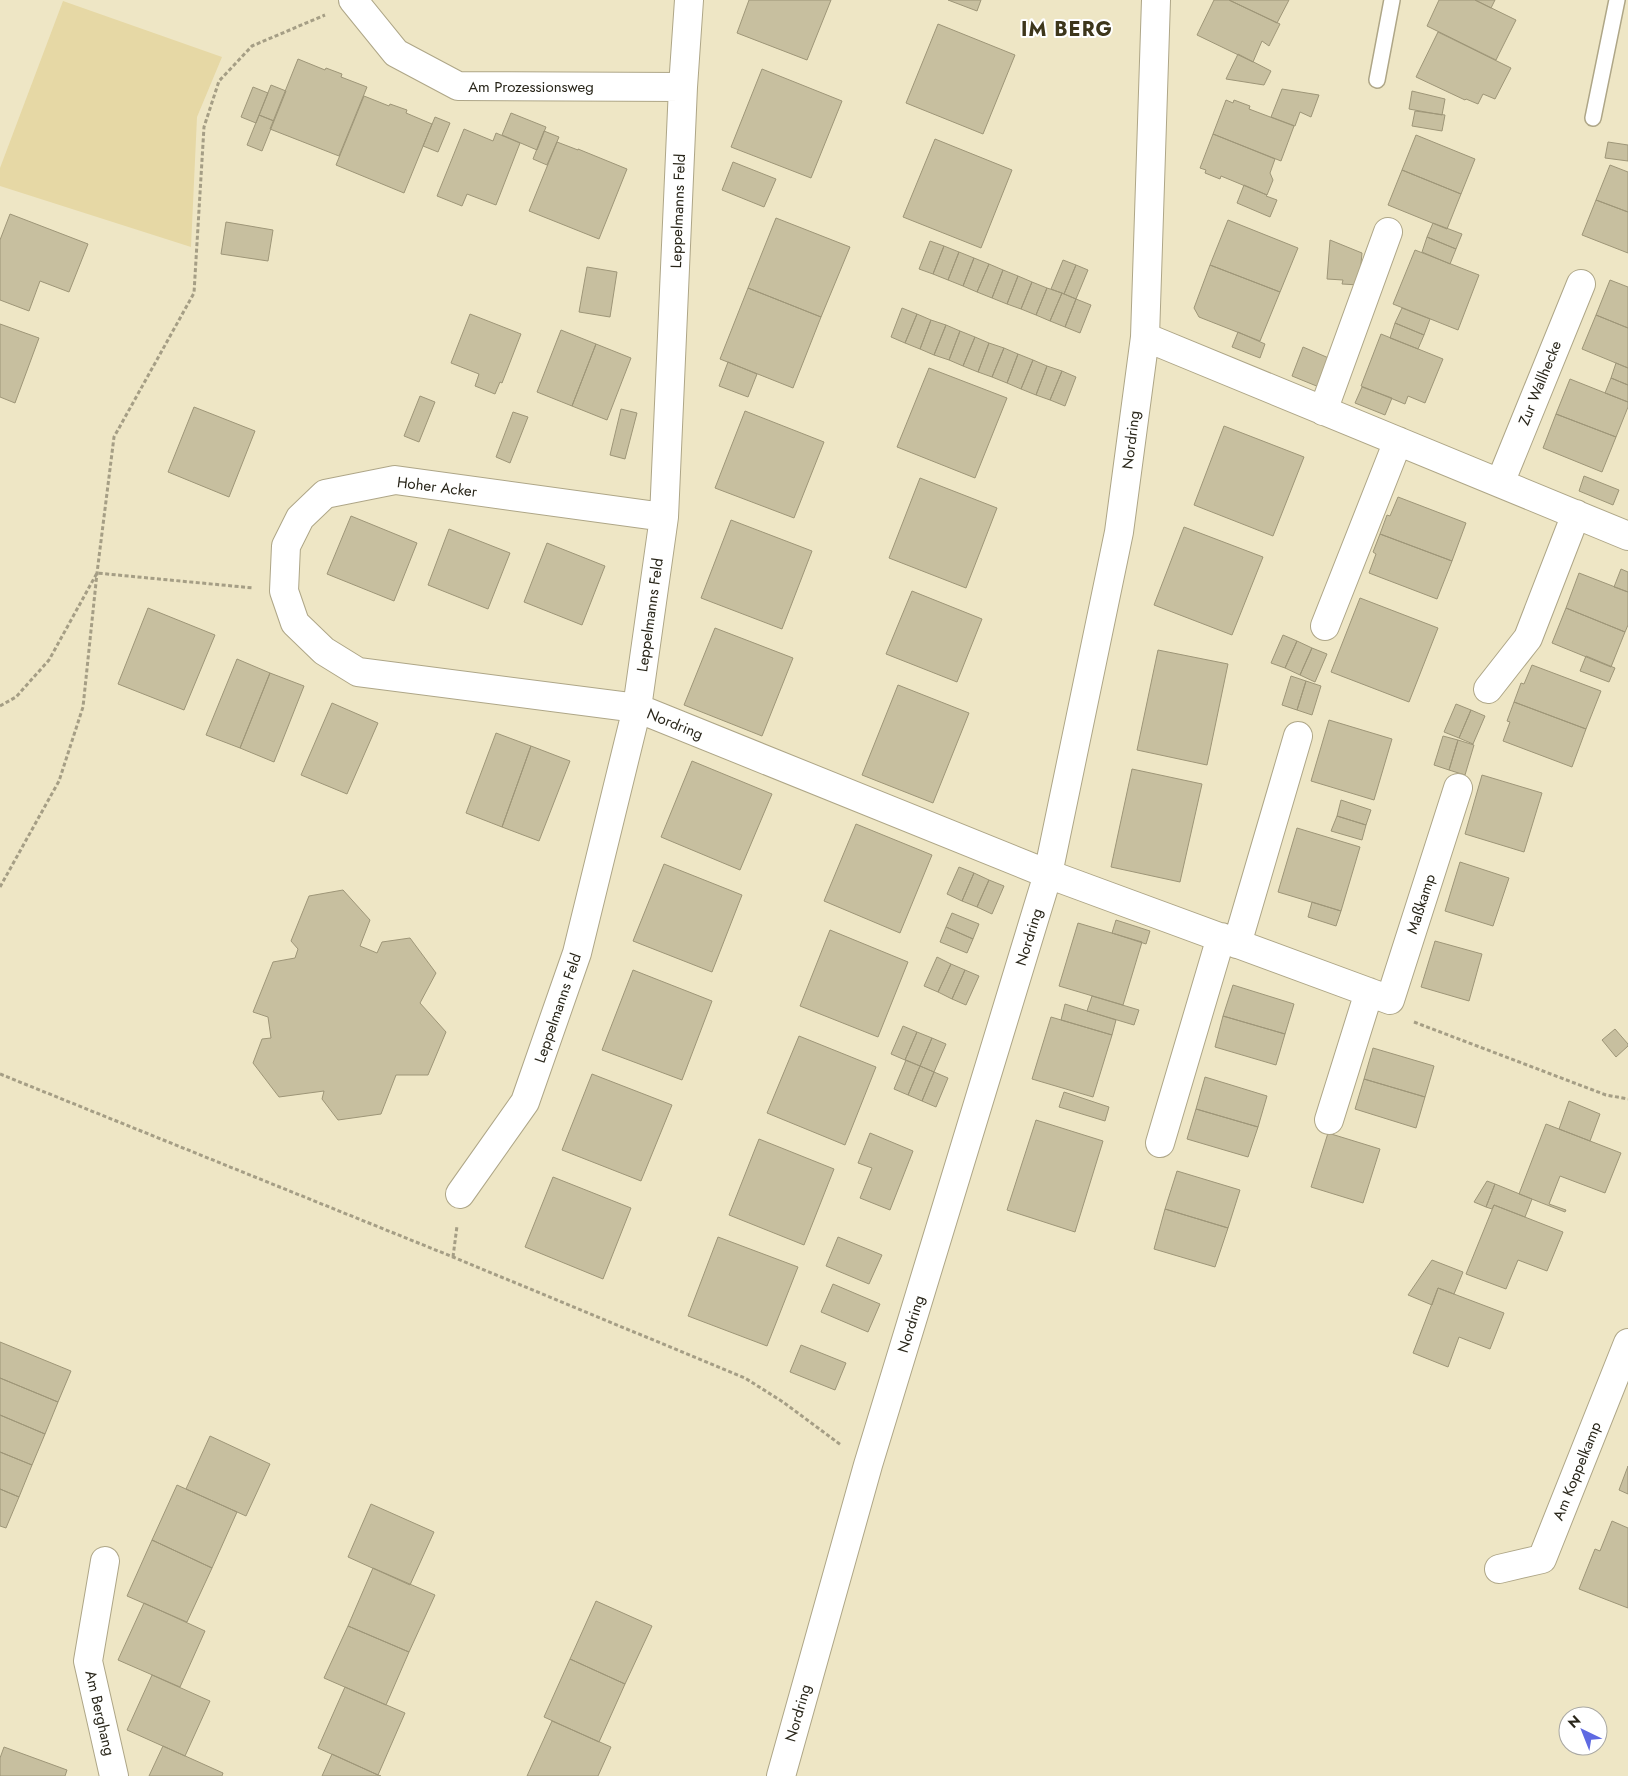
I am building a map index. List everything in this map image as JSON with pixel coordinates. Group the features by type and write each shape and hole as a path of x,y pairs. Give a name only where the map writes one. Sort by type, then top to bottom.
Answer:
{"street":[{"name":"Leppelmanns Feld","path":"460,1194 525,1102 577,953 637,708 664,517 683,87 689,0"},
{"name":"Nordring","path":"781,1776 868,1465 1048,874 1119,532 1145,337 1156,0"},
{"name":"Am Prozessionsweg","path":"353,1 396,53 458,86 683,87"},
{"path":"1323,411 1388,232"},
{"name":"Zur Wallhecke","path":"1500,483 1581,284"},
{"path":"1145,337 1628,536"},
{"path":"1325,626 1398,442"},
{"name":"Hoher Acker","path":"637,708 358,672 324,651 295,623 284,591 286,546 300,518 326,494 395,480 664,517"},
{"path":"1488,690 1528,638 1576,514"},
{"name":"Nordring","path":"637,708 1048,874"},
{"path":"1160,1143 1298,736"},
{"name":"Maßkamp","path":"1329,1120 1380,996 1458,788"},
{"path":"1048,874 1380,996"},
{"name":"Am Koppelkamp","path":"1499,1569 1542,1559 1628,1343"},
{"name":"Am Berghang","path":"105,1561 88,1661 114,1776"}],"lane":[{"path":"1377,80 1392,0"},
{"path":"1593,118 1616,0"}],"path":[{"path":"0,887 59,781 83,707 114,437 194,293 204,127 219,81 252,46 353,1"},
{"path":"97,573 284,591"},
{"path":"0,706 16,697 49,660 97,573"},
{"path":"1380,996 1406,1019 1606,1095 1628,1099"},
{"path":"0,1074 453,1257 745,1378 783,1402 868,1465"}],"shaded area":[{"path":"63,1 222,57 197,117 191,247 0,186 0,168"}],"building":[{"path":"749,0 831,0 807,60 737,33"},
{"path":"948,0 981,0 977,11"},
{"path":"1214,0 1229,0 1280,24 1269,46 1262,41 1253,62 1197,35"},
{"path":"1229,0 1289,0 1277,23"},
{"path":"1439,0 1475,0 1516,20 1496,60 1427,26"},
{"path":"1475,0 1495,0 1491,8"},
{"path":"938,24 1015,55 983,134 906,103"},
{"path":"1438,32 1511,68 1495,99 1483,94 1478,104 1465,100 1416,77"},
{"path":"1238,54 1271,71 1264,85 1226,79"},
{"path":"298,59 325,70 326,68 342,74 341,77 367,87 339,156 270,129"},
{"path":"762,69 842,101 811,178 731,147"},
{"path":"271,85 286,91 274,121 259,115"},
{"path":"253,87 268,93 256,123 241,117"},
{"path":"1282,89 1319,95 1311,117 1300,112 1295,126 1271,117"},
{"path":"1412,91 1445,99 1442,115 1409,109"},
{"path":"364,96 389,106 390,104 407,110 406,113 432,124 404,193 336,165"},
{"path":"1226,100 1233,103 1234,100 1250,106 1249,109 1294,126 1281,161 1213,134"},
{"path":"1415,111 1445,115 1442,131 1412,126"},
{"path":"511,113 546,127 537,150 502,135"},
{"path":"259,115 274,121 262,151 247,145"},
{"path":"435,117 450,123 438,152 423,146"},
{"path":"464,129 493,141 496,133 520,143 496,205 467,194 462,206 437,196"},
{"path":"544,131 559,137 547,165 533,159"},
{"path":"1213,134 1275,159 1270,173 1273,180 1267,195 1221,176 1220,179 1205,173 1206,170 1200,168"},
{"path":"1416,135 1475,159 1461,194 1402,170"},
{"path":"935,139 1012,170 981,248 903,217"},
{"path":"557,142 627,169 599,239 529,211"},
{"path":"1608,142 1628,145 1628,161 1605,158"},
{"path":"733,162 776,179 764,207 722,190"},
{"path":"1610,165 1628,172 1628,212 1596,200"},
{"path":"1402,170 1461,194 1447,229 1388,205"},
{"path":"1244,185 1277,200 1270,217 1237,203"},
{"path":"1596,200 1628,212 1628,253 1582,235"},
{"path":"10,214 88,244 69,292 40,281 29,311 0,300 0,240"},
{"path":"776,218 850,247 821,317 748,288"},
{"path":"1228,220 1298,248 1280,292 1210,265"},
{"path":"226,222 273,230 268,261 221,254"},
{"path":"1433,223 1462,234 1456,249 1427,237"},
{"path":"1427,237 1456,249 1450,264 1422,252"},
{"path":"1330,240 1362,253 1359,285 1342,284 1343,280 1327,279"},
{"path":"930,241 944,246 933,274 919,269"},
{"path":"944,246 959,252 948,280 933,274"},
{"path":"1415,250 1479,275 1458,330 1393,304"},
{"path":"959,252 974,258 963,286 948,280"},
{"path":"974,258 989,264 977,292 963,286"},
{"path":"1063,260 1076,265 1064,294 1051,289"},
{"path":"989,264 1003,270 992,298 977,292"},
{"path":"1076,265 1088,270 1076,299 1064,294"},
{"path":"1210,265 1280,292 1260,341 1199,317 1194,308"},
{"path":"587,267 617,272 610,317 579,312"},
{"path":"1003,270 1018,276 1007,304 992,298"},
{"path":"1018,276 1032,282 1021,309 1007,304"},
{"path":"1610,280 1628,287 1628,328 1596,315"},
{"path":"1032,282 1047,288 1036,315 1021,309"},
{"path":"748,288 821,317 793,388 720,359"},
{"path":"1047,288 1062,293 1050,321 1036,315"},
{"path":"1062,293 1076,299 1065,327 1050,321"},
{"path":"1076,299 1091,305 1080,333 1065,327"},
{"path":"902,308 917,314 905,343 891,337"},
{"path":"1402,308 1430,319 1424,335 1395,323"},
{"path":"470,314 521,334 502,383 500,382 495,394 475,386 479,374 451,363"},
{"path":"917,314 931,320 920,349 905,343"},
{"path":"1596,315 1628,328 1628,368 1582,349"},
{"path":"931,320 946,325 934,355 920,349"},
{"path":"1395,323 1424,335 1418,349 1390,338"},
{"path":"0,324 39,338 15,403 0,397"},
{"path":"946,325 960,331 949,360 934,355"},
{"path":"561,330 596,344 572,406 537,392"},
{"path":"960,331 975,337 963,366 949,360"},
{"path":"1238,332 1265,344 1260,358 1232,347"},
{"path":"1381,334 1443,359 1425,403 1408,396 1405,404 1361,386"},
{"path":"975,337 989,343 978,372 963,366"},
{"path":"989,343 1004,348 992,377 978,372"},
{"path":"596,344 631,358 607,420 572,406"},
{"path":"1303,347 1331,359 1319,387 1292,376"},
{"path":"1004,348 1018,354 1007,383 992,377"},
{"path":"1018,354 1033,360 1021,389 1007,383"},
{"path":"1033,360 1047,366 1036,395 1021,389"},
{"path":"728,362 757,374 748,397 719,386"},
{"path":"1616,363 1628,368 1628,385 1611,378"},
{"path":"1047,366 1062,371 1050,400 1036,395"},
{"path":"929,368 1007,398 975,478 897,447"},
{"path":"1062,371 1076,377 1065,406 1050,400"},
{"path":"1611,378 1628,385 1628,402 1605,393"},
{"path":"1570,379 1628,402 1628,407 1616,437 1556,414"},
{"path":"1362,387 1392,398 1385,415 1355,403"},
{"path":"420,396 435,402 419,442 404,436"},
{"path":"194,407 255,431 229,497 168,472"},
{"path":"621,409 637,413 625,459 610,455"},
{"path":"745,411 824,442 794,518 715,488"},
{"path":"513,412 528,417 510,463 496,457"},
{"path":"1556,414 1616,437 1602,472 1543,448"},
{"path":"1224,426 1304,457 1273,536 1194,505"},
{"path":"1584,476 1619,490 1613,505 1579,491"},
{"path":"920,478 997,508 966,588 889,558"},
{"path":"1398,497 1466,523 1452,561 1380,534 1387,515 1390,516"},
{"path":"351,516 417,543 394,601 327,574"},
{"path":"731,520 812,551 782,629 701,598"},
{"path":"1184,527 1263,557 1232,635 1154,605"},
{"path":"449,529 510,553 488,609 428,585"},
{"path":"1380,534 1452,561 1437,599 1369,573 1376,554 1373,552"},
{"path":"547,543 605,566 582,625 524,602"},
{"path":"1621,569 1628,572 1628,592 1614,587"},
{"path":"1579,573 1628,592 1628,625 1625,632 1566,608"},
{"path":"912,591 982,619 957,682 886,654"},
{"path":"1360,598 1438,628 1409,702 1331,672"},
{"path":"148,608 215,635 184,710 118,684"},
{"path":"1566,608 1625,632 1611,667 1552,643"},
{"path":"715,628 793,658 762,736 684,705"},
{"path":"1283,635 1297,641 1285,668 1271,663"},
{"path":"1297,641 1312,648 1300,675 1285,668"},
{"path":"1312,648 1327,654 1315,682 1300,675"},
{"path":"1158,650 1228,664 1207,765 1137,750"},
{"path":"1586,656 1615,668 1609,682 1580,671"},
{"path":"237,659 270,673 240,748 206,735"},
{"path":"1532,665 1601,691 1586,729 1514,702 1521,683 1524,684"},
{"path":"270,673 304,686 274,762 240,748"},
{"path":"1291,676 1306,681 1297,710 1282,705"},
{"path":"1306,681 1321,686 1312,715 1297,710"},
{"path":"898,685 969,713 933,803 862,775"},
{"path":"1514,702 1586,729 1572,767 1503,741 1510,722 1507,721"},
{"path":"332,703 378,723 347,794 301,775"},
{"path":"1456,704 1471,710 1459,738 1444,732"},
{"path":"1471,710 1485,716 1473,744 1459,738"},
{"path":"1329,720 1392,739 1374,800 1311,781"},
{"path":"496,733 531,746 502,827 466,813"},
{"path":"1443,736 1458,740 1449,770 1434,765"},
{"path":"1458,740 1474,745 1465,775 1449,770"},
{"path":"531,746 570,761 539,841 502,827"},
{"path":"692,761 772,794 740,870 661,837"},
{"path":"1132,769 1202,784 1180,882 1111,867"},
{"path":"1482,775 1542,793 1524,852 1465,834"},
{"path":"1341,800 1371,810 1366,825 1337,816"},
{"path":"1337,816 1366,825 1362,840 1331,831"},
{"path":"856,824 932,855 900,933 824,901"},
{"path":"1297,828 1360,847 1341,911 1278,892"},
{"path":"1460,862 1509,878 1493,926 1445,911"},
{"path":"664,864 742,895 712,972 633,941"},
{"path":"959,867 974,873 962,901 947,894"},
{"path":"974,873 989,880 977,907 962,901"},
{"path":"989,880 1004,886 992,914 977,907"},
{"path":"343,890 370,920 360,946 377,953 382,942 410,938 436,973 420,1003 446,1032 428,1075 396,1075 381,1114 338,1120 322,1099 324,1091 279,1097 253,1063 262,1039 271,1038 268,1017 253,1012 273,962 295,958 298,949 291,941 309,896"},
{"path":"1312,902 1341,911 1336,926 1308,917"},
{"path":"952,913 979,924 973,939 946,927"},
{"path":"1116,920 1150,931 1146,944 1112,933"},
{"path":"1078,923 1142,942 1123,1005 1059,986"},
{"path":"946,927 973,939 967,953 940,942"},
{"path":"830,930 908,962 878,1037 800,1006"},
{"path":"1435,941 1482,954 1469,1001 1421,987"},
{"path":"937,957 951,964 938,992 924,986"},
{"path":"951,964 965,970 952,999 938,992"},
{"path":"633,970 712,1001 682,1080 602,1050"},
{"path":"965,970 979,976 966,1005 952,999"},
{"path":"1233,985 1294,1004 1285,1034 1223,1016"},
{"path":"1092,996 1139,1010 1134,1025 1087,1011"},
{"path":"1065,1004 1116,1020 1112,1035 1061,1020"},
{"path":"1223,1016 1285,1034 1276,1065 1215,1047"},
{"path":"1051,1017 1112,1035 1093,1097 1032,1079"},
{"path":"903,1026 917,1032 905,1060 891,1054"},
{"path":"1615,1029 1628,1044 1616,1057 1602,1040"},
{"path":"917,1032 932,1038 920,1066 905,1060"},
{"path":"799,1036 876,1067 845,1145 767,1113"},
{"path":"932,1038 946,1044 934,1072 920,1066"},
{"path":"1373,1048 1434,1066 1425,1097 1364,1079"},
{"path":"906,1060 920,1066 908,1095 894,1089"},
{"path":"920,1066 934,1072 922,1101 908,1095"},
{"path":"934,1072 948,1078 936,1107 922,1101"},
{"path":"592,1074 672,1105 641,1181 562,1150"},
{"path":"1205,1077 1267,1096 1258,1127 1196,1109"},
{"path":"1364,1079 1425,1097 1416,1128 1355,1109"},
{"path":"1064,1092 1109,1107 1105,1121 1059,1107"},
{"path":"1569,1101 1600,1114 1590,1141 1559,1129"},
{"path":"1196,1109 1258,1127 1248,1157 1187,1139"},
{"path":"1036,1120 1103,1141 1075,1232 1007,1210"},
{"path":"1546,1124 1621,1153 1605,1193 1560,1176 1549,1204 1566,1210 1565,1212 1519,1194"},
{"path":"870,1133 913,1151 890,1210 860,1198 872,1168 858,1163"},
{"path":"1328,1133 1380,1149 1363,1203 1311,1187"},
{"path":"759,1139 834,1169 804,1245 729,1215"},
{"path":"1177,1171 1240,1190 1228,1228 1165,1209"},
{"path":"553,1177 631,1208 603,1279 525,1247"},
{"path":"1487,1181 1495,1184 1486,1207 1474,1202"},
{"path":"1495,1184 1532,1199 1525,1217 1494,1205 1492,1209 1486,1207"},
{"path":"1494,1205 1563,1232 1547,1271 1518,1260 1506,1289 1466,1274"},
{"path":"1165,1209 1228,1228 1215,1267 1154,1249"},
{"path":"718,1237 798,1267 767,1346 688,1316"},
{"path":"838,1237 882,1255 869,1284 826,1266"},
{"path":"1432,1260 1463,1272 1454,1294 1438,1288 1432,1305 1408,1295"},
{"path":"833,1284 880,1304 868,1332 821,1312"},
{"path":"1438,1288 1504,1313 1490,1349 1459,1337 1448,1367 1413,1353"},
{"path":"0,1342 71,1371 58,1402 0,1378"},
{"path":"801,1345 846,1363 835,1390 790,1372"},
{"path":"0,1378 58,1402 45,1434 0,1415"},
{"path":"0,1415 45,1434 32,1465 0,1452"},
{"path":"210,1436 270,1464 246,1516 186,1489"},
{"path":"0,1452 32,1465 19,1497 0,1489"},
{"path":"1628,1466 1628,1494 1619,1490"},
{"path":"177,1485 237,1512 212,1568 152,1540"},
{"path":"0,1489 19,1497 6,1528 0,1526"},
{"path":"371,1504 434,1532 410,1585 348,1557"},
{"path":"1612,1521 1628,1528 1628,1608 1579,1589 1595,1549 1600,1551"},
{"path":"152,1540 212,1568 187,1622 127,1596"},
{"path":"373,1568 435,1595 409,1652 348,1626"},
{"path":"596,1601 652,1626 625,1684 570,1659"},
{"path":"144,1603 205,1631 180,1687 118,1660"},
{"path":"348,1626 409,1652 386,1705 324,1678"},
{"path":"570,1659 625,1684 599,1742 544,1717"},
{"path":"152,1675 210,1701 185,1756 127,1730"},
{"path":"345,1687 405,1713 378,1775 318,1748"},
{"path":"552,1721 611,1747 598,1776 527,1776"},
{"path":"163,1746 223,1773 222,1776 149,1776"},
{"path":"4,1747 67,1770 65,1776 0,1776 0,1758"},
{"path":"332,1754 378,1775 381,1776 322,1776"}],"district":[{"name":"IM BERG","path":"1067,29"}]}
